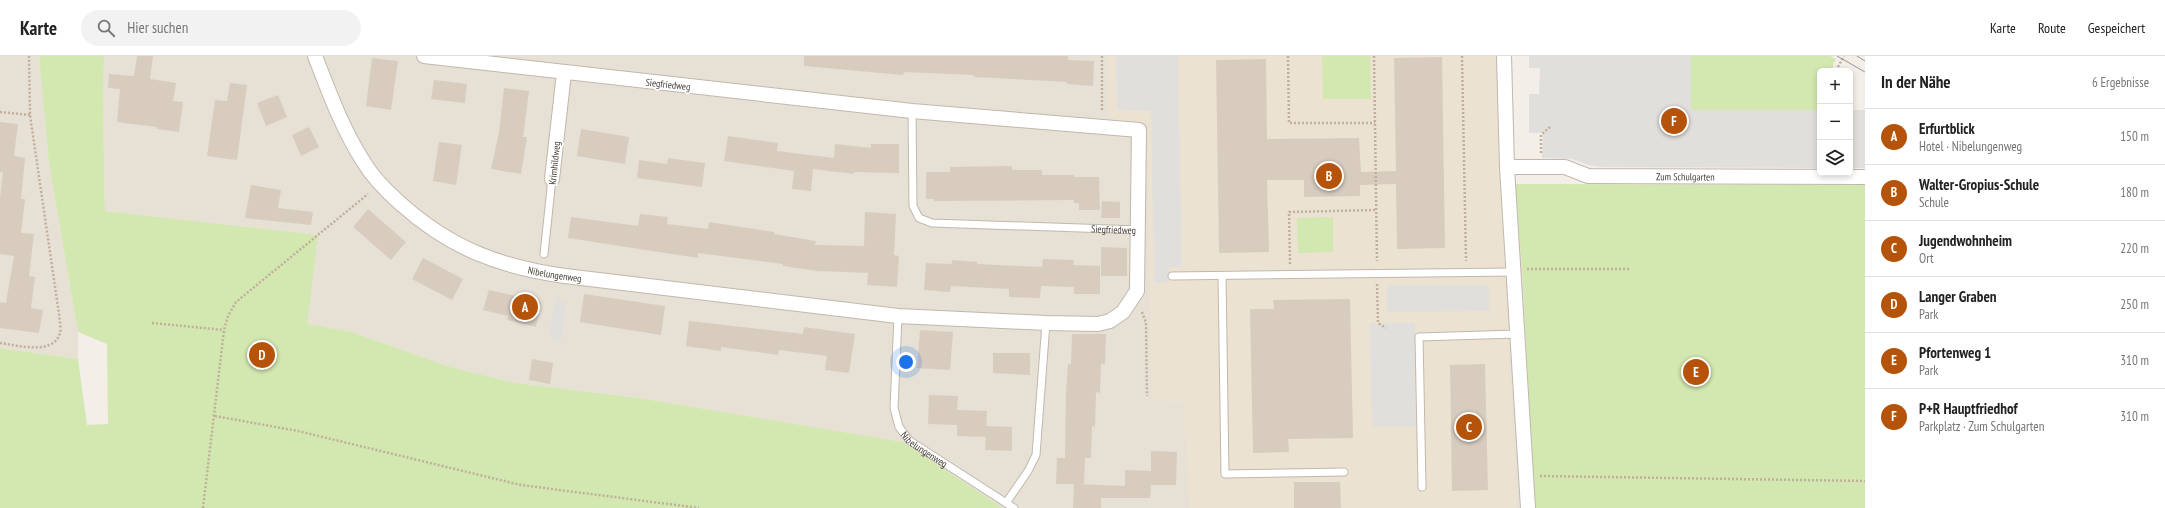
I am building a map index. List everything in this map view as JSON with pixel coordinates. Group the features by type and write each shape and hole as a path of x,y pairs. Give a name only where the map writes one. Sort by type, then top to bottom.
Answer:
{"street":[{"name":"Nibelungenweg","path":"315,56 346,131 363,162 379,185 432,230 484,258 523,269 565,276 898,316 1098,324 1110,320 1123,312 1132,301 1138,283 1139,230"},
{"name":"Siegfriedweg","path":"424,56 564,73 912,111 1139,130 1139,230"},
{"path":"1504,56 1507,167 1528,508"},
{"name":"Krimhildweg","path":"552,179 564,73"},
{"name":"Zum Schulgarten","path":"1507,167 1565,167 1588,176 1865,177"}],"lane":[{"name":"Siegfriedweg","path":"912,111 913,206 920,218 932,223 1139,230"},
{"name":"Krimhildweg","path":"544,254 552,179"},
{"path":"1172,276 1466,273 1513,270"},
{"path":"1222,276 1225,474 1344,472"},
{"name":"Nibelungenweg","path":"898,316 894,408 899,428 910,441 1014,508"},
{"path":"1006,503 1028,471 1036,455 1046,323"},
{"path":"1422,487 1419,337 1517,334"}],"path":[{"path":"0,343 32,347 44,346 55,342 60,334 60,321 30,115 29,56"},
{"path":"1102,56 1102,126"},
{"path":"1288,56 1289,123 1375,123"},
{"path":"1374,56 1378,322 1386,328"},
{"path":"1462,56 1466,273"},
{"path":"1838,68 1844,56"},
{"path":"0,112 30,115"},
{"path":"1540,167 1541,135 1550,128"},
{"path":"203,508 224,330 228,316 236,302 379,185"},
{"path":"1290,275 1289,212 1376,210"},
{"path":"1513,270 1631,269"},
{"path":"1132,301 1143,314 1146,323 1147,396"},
{"path":"152,323 224,330"},
{"path":"215,416 298,431 521,485 699,508"},
{"path":"1526,476 1865,481"}],"shaded area":[{"path":"0,56 39,56 49,163 78,332 78,359 0,348"},
{"path":"104,56 1512,56 1515,184 1522,269 1535,508 1003,508 903,442 639,398 515,383 447,366 352,332 306,324 318,235 105,211 103,109"},
{"path":"1107,56 1495,56 1517,508 1190,508 1183,402 1152,400 1147,124 1109,121"},
{"path":"1116,56 1178,56 1182,267 1169,268 1169,283 1154,283 1151,111 1117,110"},
{"path":"1529,56 1691,56 1691,110 1817,110 1817,168 1602,167 1588,165 1572,159 1542,158 1543,133 1529,133 1529,94 1539,94 1540,68 1529,68"},
{"path":"1853,110 1865,110 1865,168 1853,168"},
{"path":"1387,285 1489,285 1489,311 1387,312"},
{"path":"556,296 566,304 561,343 549,335"},
{"path":"1369,323 1415,323 1416,427 1372,427"}],"green space":[{"path":"39,56 104,56 103,109 105,211 318,235 307,324 352,332 447,366 515,383 639,398 903,442 1003,508 0,508 0,348 78,359 87,425 108,424 107,344 78,332 49,163"},
{"path":"1322,56 1370,56 1371,99 1323,99"},
{"path":"1691,56 1830,56 1836,59 1833,64 1833,68 1817,68 1817,110 1680,109 1690,109"},
{"path":"1515,184 1865,185 1865,508 1535,508 1522,269"},
{"path":"1333,217 1333,252 1298,253 1297,218"}],"building":[{"path":"137,56 153,56 150,79 176,83 173,101 183,102 179,132 157,129 157,127 117,122 120,89 108,88 109,74 134,76"},
{"path":"804,56 1068,56 1068,60 1094,61 1093,86 1067,84 1067,82 974,77 974,75 904,72 903,75 804,66"},
{"path":"1442,57 1445,248 1397,249 1396,184 1360,185 1360,196 1304,197 1304,180 1267,180 1269,252 1219,253 1216,60 1266,59 1267,139 1359,138 1361,172 1396,171 1394,58"},
{"path":"372,58 398,61 391,110 366,106"},
{"path":"434,80 467,84 465,103 431,99"},
{"path":"230,83 247,85 237,160 207,156 215,100 227,101"},
{"path":"504,88 529,91 523,137 527,137 521,174 491,169 499,133"},
{"path":"278,95 287,117 266,126 257,103"},
{"path":"0,122 18,124 14,156 25,158 21,199 25,199 21,233 34,234 29,276 35,277 31,308 43,310 39,333 0,328 0,302 6,303 14,256 0,254 0,199 3,172 0,172"},
{"path":"309,127 319,147 301,156 292,135"},
{"path":"581,129 629,137 625,164 577,156"},
{"path":"728,136 778,143 777,151 834,158 835,144 871,148 871,144 899,144 899,173 854,172 854,174 813,169 811,191 792,189 794,171 724,161"},
{"path":"439,142 462,145 456,185 433,181"},
{"path":"668,158 705,163 702,187 637,178 639,160 667,164"},
{"path":"1012,166 1012,170 1042,170 1042,175 1099,177 1100,210 1079,210 1079,203 1074,203 1074,200 934,201 934,199 926,199 926,172 950,172 950,167"},
{"path":"251,185 281,190 278,208 313,212 311,225 245,218"},
{"path":"1102,201 1120,202 1120,218 1101,218"},
{"path":"368,209 406,242 391,260 353,227"},
{"path":"865,212 896,214 894,255 899,256 897,287 867,285 868,273 818,271 783,266 783,264 698,253 698,258 568,238 571,217 638,226 640,214 668,217 667,224 708,229 709,222 774,232 774,234 816,241 815,245 864,246"},
{"path":"1101,247 1127,248 1127,276 1101,276"},
{"path":"423,258 463,279 452,300 412,279"},
{"path":"1043,259 1074,260 1073,265 1100,266 1100,294 1074,294 1074,287 1041,286 1040,298 1009,297 1009,289 951,286 950,292 924,290 926,263 952,264 952,260 977,262 977,264 1042,267"},
{"path":"489,290 541,302 536,327 507,320 508,316 483,310"},
{"path":"584,294 665,306 661,335 580,322"},
{"path":"1350,299 1353,438 1288,439 1289,452 1253,453 1250,309 1274,309 1273,300"},
{"path":"689,321 803,334 804,327 855,334 849,373 825,370 827,356 779,350 778,355 721,347 721,351 686,346"},
{"path":"920,330 953,332 950,370 917,368"},
{"path":"1072,334 1106,334 1105,364 1101,364 1100,393 1096,392 1095,427 1092,426 1091,458 1085,458 1084,484 1056,484 1057,458 1065,458 1066,392 1068,364 1071,364"},
{"path":"993,353 1030,353 1030,375 993,373"},
{"path":"532,359 553,363 550,384 529,380"},
{"path":"1485,364 1488,490 1452,491 1450,365"},
{"path":"929,395 958,396 957,410 987,411 986,437 957,436 957,425 928,424"},
{"path":"986,426 1012,427 1012,451 985,450"},
{"path":"1151,451 1177,452 1176,485 1151,485 1150,498 1101,498 1101,508 1073,508 1074,484 1125,486 1125,470 1151,471"},
{"path":"1294,482 1340,482 1341,508 1294,508"}],"tram line":[{"path":"1837,56 1865,72"},
{"path":"1857,56 1865,61"}],"place":[{"name":"P+R Hauptfriedhof","path":"1674,121"},
{"name":"Walter-Gropius-Schule","path":"1329,176"},
{"name":"Erfurtblick","path":"525,307"},
{"name":"Langer Graben","path":"262,355"},
{"name":"Pfortenweg 1","path":"1696,372"},
{"name":"Jugendwohnheim","path":"1469,427"}]}
